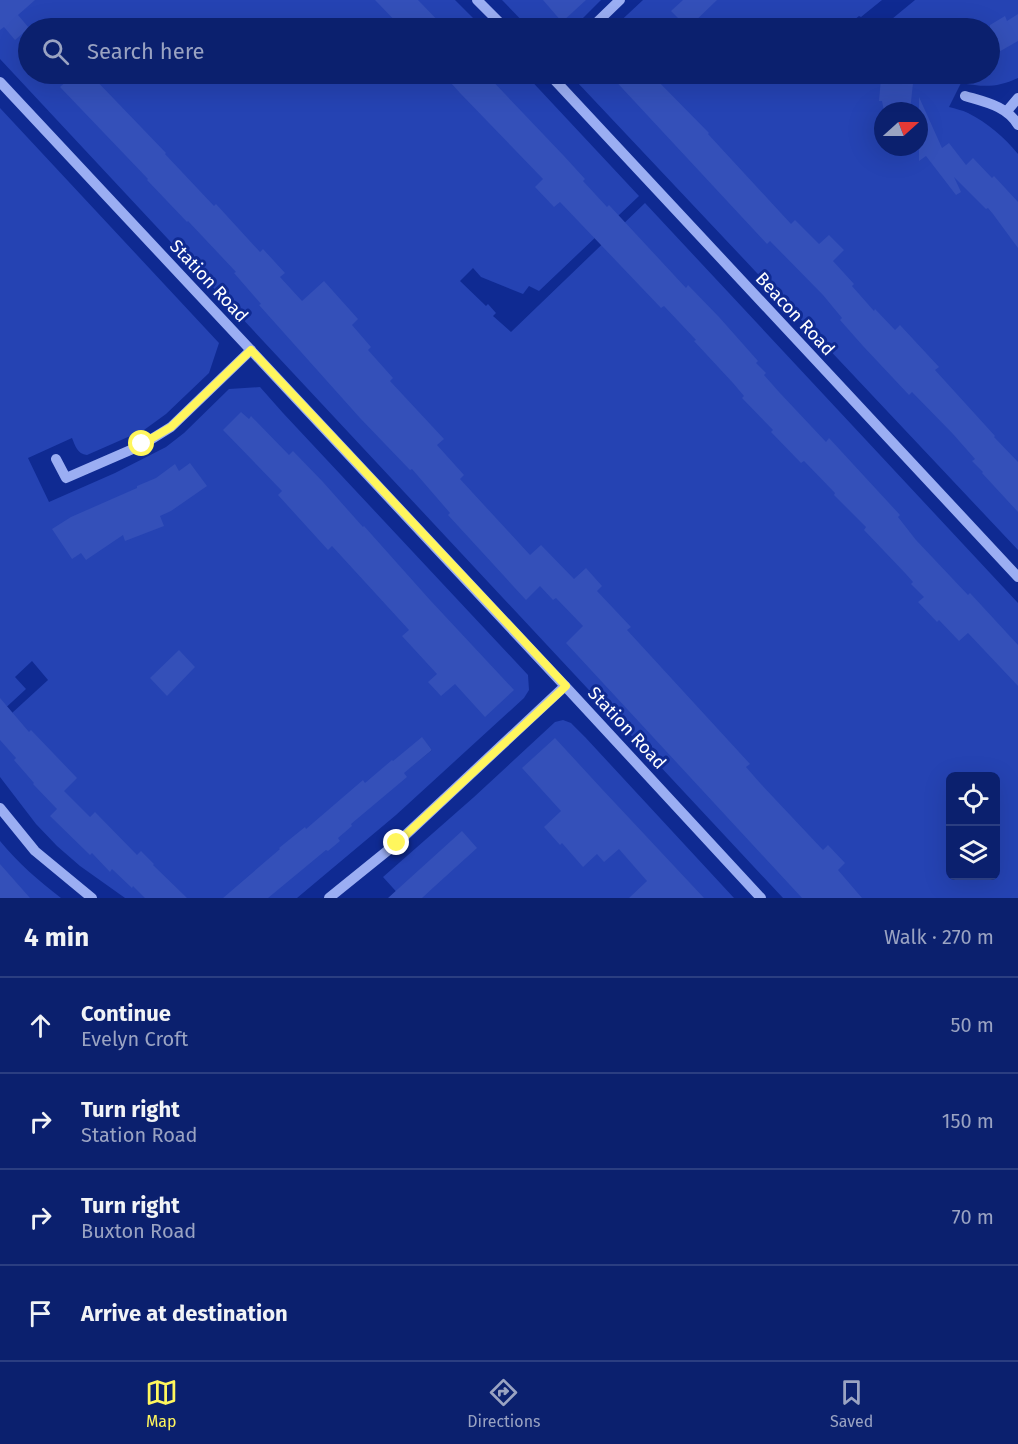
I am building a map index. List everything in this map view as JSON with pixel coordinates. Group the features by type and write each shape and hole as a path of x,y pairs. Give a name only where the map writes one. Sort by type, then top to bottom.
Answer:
{"street":[{"path":"477,0 495,18"},
{"path":"601,18 620,0"},
{"name":"Station Road","path":"0,82 566,686 761,898"},
{"name":"Beacon Road","path":"558,84 1018,577"},
{"path":"965,96 994,104 1007,111 1018,125"},
{"path":"1007,111 1018,98"},
{"path":"56,459 66,478 142,444 171,427 251,350"},
{"path":"329,898 397,843 566,686"},
{"path":"0,808 34,851 92,898"}],"shaded area":[{"path":"0,0 455,0 473,18 18,18 18,78 0,59"},
{"path":"502,0 601,0 583,18 519,18"},
{"path":"643,0 882,0 856,18 624,18"},
{"path":"915,0 1018,0 1018,78 1003,84 990,86 969,84 1000,84 1000,18 893,18"},
{"path":"23,84 534,84 639,196 539,291 529,286 523,294 481,277 473,268 460,281 486,306 488,304 496,313 493,316 511,332 645,203 1018,603 1018,898 783,898"},
{"path":"579,84 960,84 949,107 966,112 982,121 1018,154 1018,550"},
{"path":"0,108 219,343 209,373 166,414 144,430 87,455 79,451 72,438 28,458 49,502 115,473 166,447 184,433 229,389 260,387 528,675 529,690 524,698 396,815 297,898 125,898 80,866 57,846 36,824 0,777 0,724 48,680 32,661 15,677 26,689 0,713","holes":["422,738 432,750 407,770"]},
{"path":"563,720 571,723 585,737 734,898 402,898 383,877 555,722"},
{"path":"0,841 14,857 61,898 0,898"}],"building":[{"path":"0,0 35,0 18,15 21,18 18,18 18,37 15,40 4,27 0,30"},
{"path":"375,0 418,0 435,18 392,18"},
{"path":"543,0 586,0 566,18 559,18"},
{"path":"683,0 717,0 698,18 678,18 671,11"},
{"path":"1018,14 1018,41 1000,51 1000,19 1005,16 1007,21"},
{"path":"63,84 100,84 214,206 216,204 260,252 263,249 285,273 280,277 302,301 324,281 358,319 352,325 371,347 368,350 393,378 390,381 444,439 437,445 464,475 460,479 530,555 541,545 574,579 586,568 602,586 597,591 631,627 627,630 750,764 746,767 760,783 823,850 828,845 845,863 838,870 862,898 802,898 566,643 583,626 556,598 553,600 540,586 526,600 448,515 450,513 412,469 410,470 360,418 259,305 261,304 234,273 236,272 60,87"},
{"path":"452,84 496,84 585,179 583,181 607,207 609,205 686,288 688,285 719,317 758,361 756,363 766,373 764,375 779,392 826,442 829,438 900,515 898,517 916,540 968,595 970,593 1018,645 1018,686 968,633 959,641 918,602 924,597 911,584 913,582 905,573 864,530 866,527 804,461 801,463 771,432 773,430 742,398 744,396 733,383 664,306 661,308 560,202 554,207 535,187 543,179"},
{"path":"618,84 661,84 709,133 791,224 795,220 819,244 829,235 844,250 833,261 854,284 852,286 895,330 900,325 939,367 935,370 1018,462 1018,512 972,461 975,459 953,434 912,392 909,395 863,346 840,320 842,318 823,295 770,241 767,244"},
{"path":"880,84 913,84 911,102 879,101"},
{"path":"928,117 942,148 949,143 966,165 973,158 992,178 994,176 1018,202 1018,248 988,208 986,209 954,177 961,192 956,195 926,156 928,156"},
{"path":"241,412 249,419 251,416 289,455 293,451 514,690 485,717 455,684 441,696 428,682 437,674 402,636 409,630 332,546 328,550 278,495 282,491 223,430"},
{"path":"190,463 207,486 160,516 164,526 125,541 123,535 86,560 81,553 72,559 52,529 71,517 156,478 175,464 179,471"},
{"path":"179,650 195,667 167,696 150,678"},
{"path":"0,698 29,732 31,730 77,778 64,791 90,817 95,812 137,855 141,851 187,898 145,898 112,869 110,872 92,853 90,855 50,816 57,809 33,784 14,760 16,758 0,740"},
{"path":"422,737 432,750 404,773 407,777 351,824 352,826 338,838 340,841 328,851 326,850 268,898 223,898 279,848 305,827 306,829 363,780 365,783"},
{"path":"555,738 704,898 629,898 647,881 619,849 604,862 597,854 583,867 562,843 560,845 544,827 561,811 522,768"},
{"path":"462,831 477,848 422,898 388,898"},
{"path":"0,864 30,898 0,898"}],"route":[{"path":"142,444 171,427 251,350 566,686 397,843"}]}
